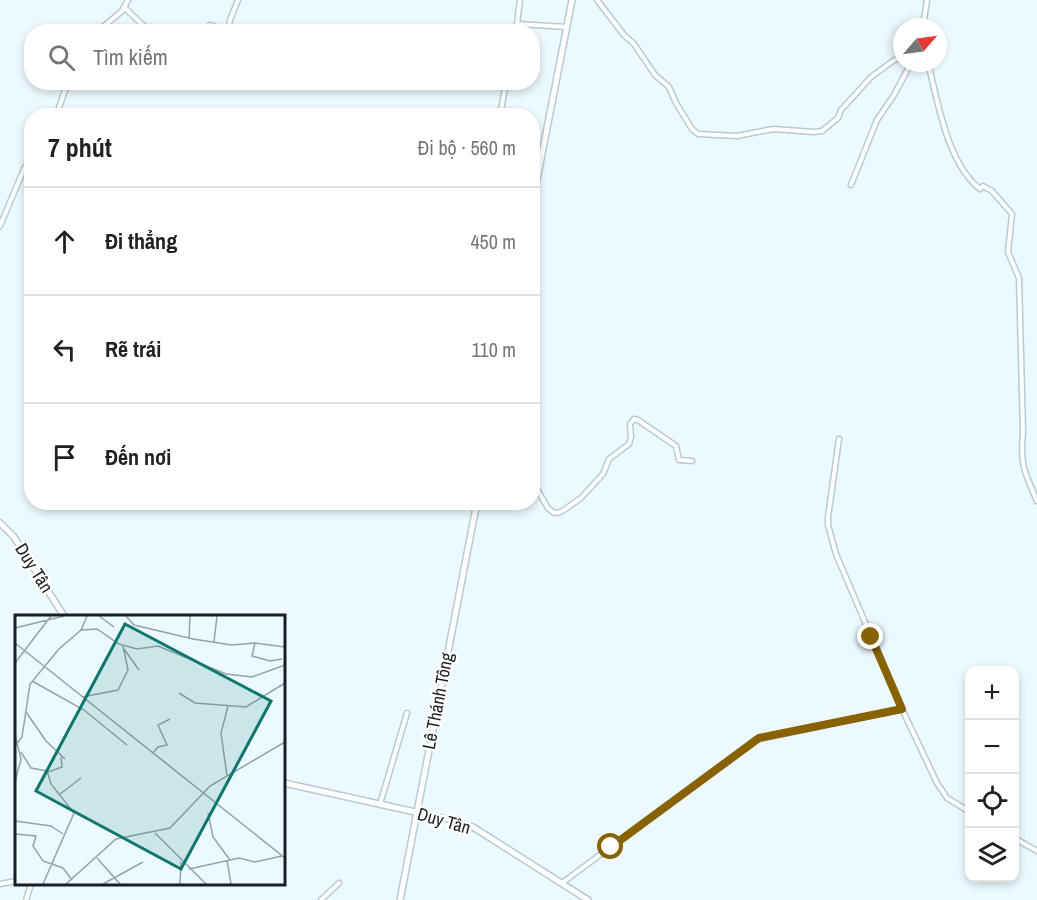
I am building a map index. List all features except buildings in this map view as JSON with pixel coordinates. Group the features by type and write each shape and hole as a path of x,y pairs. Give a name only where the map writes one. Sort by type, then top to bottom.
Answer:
{"street":[{"path":"106,24 125,8 128,0"},
{"path":"229,24 238,0"},
{"path":"518,24 520,0"},
{"path":"540,163 572,0"},
{"path":"597,0 639,51 655,75 669,87 692,129 698,134 737,136 773,129 822,131 838,118 841,110 871,77 893,60"},
{"path":"924,18 927,0"},
{"path":"125,8 142,24"},
{"path":"540,25 566,27"},
{"path":"851,185 877,120 894,95 906,72"},
{"path":"930,72 944,125 962,168 970,181 980,189 983,186 992,191 1012,214 1008,252 1019,278 1023,432 1021,452 1023,468 1037,501"},
{"path":"59,108 65,90"},
{"path":"501,108 505,90"},
{"path":"0,226 24,169"},
{"path":"540,494 554,513 561,512 590,490 603,474 609,459 629,444 630,424 634,419 676,446 679,460 692,461"},
{"path":"839,439 828,517 831,540 902,709 941,791 952,802 965,810"},
{"name":"Lê Thánh Tông","path":"400,900 475,510"},
{"name":"Duy Tân","path":"0,523 14,537 63,615"},
{"path":"562,883 755,740 902,709"},
{"path":"380,804 407,713"},
{"name":"Duy Tân","path":"285,783 417,812 473,827 588,900"},
{"path":"1019,841 1037,851"},
{"path":"0,884 15,881"},
{"path":"321,900 339,883"},
{"path":"26,900 31,885"}],"route":[{"path":"611,847 759,738 902,709 871,637"}]}
